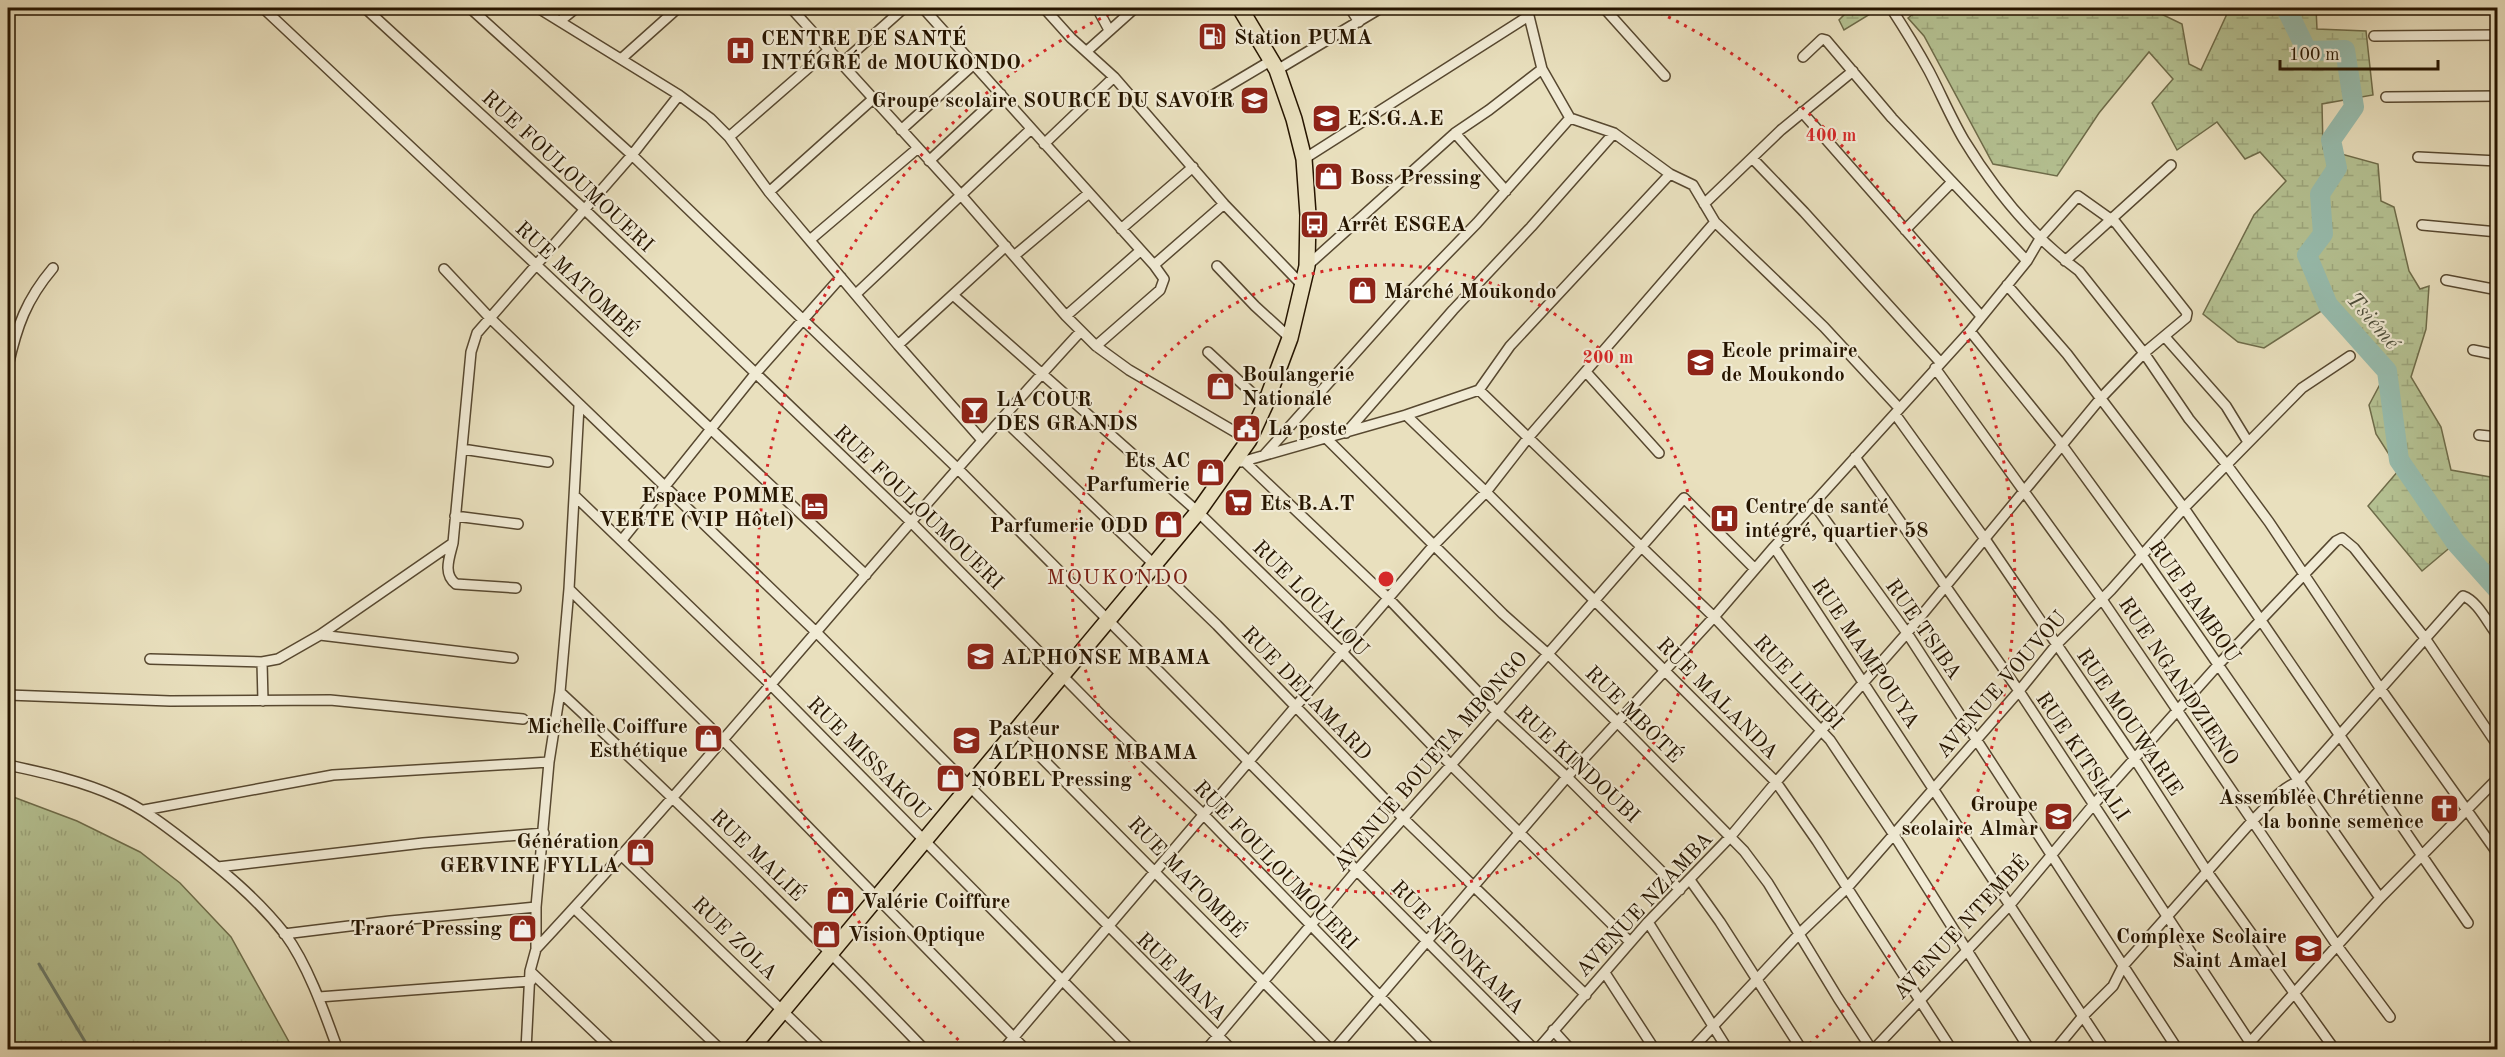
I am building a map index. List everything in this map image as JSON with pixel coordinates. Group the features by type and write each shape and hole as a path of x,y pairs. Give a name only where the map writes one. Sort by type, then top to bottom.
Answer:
{"main road":[{"path":"750,1050 1239,463 1290,338 1307,266 1308,215 1304,159 1294,120 1274,65 1240,8"}],"street":[{"name":"RUE MATOMBÉ","path":"263,8 407,146 536,264 866,575"},
{"name":"RUE FOULOUMOUERI","path":"365,8 584,209 912,523 1203,814 1432,1050"},
{"name":"RUE NTONKAMA","path":"470,8 632,155 958,470 1536,1050"},
{"path":"538,8 679,95 710,118 729,137 770,192 898,345 982,440"},
{"path":"560,21 576,8"},
{"path":"621,59 678,8"},
{"path":"791,8 1096,346 1129,370 1249,440"},
{"path":"842,63 904,8"},
{"path":"923,8 1001,94 1030,130 1154,265 1164,279 1163,286 1096,346"},
{"path":"1044,8 1071,38 1114,77 1224,204 1302,285"},
{"path":"1097,8 1109,30"},
{"path":"1087,51 1135,8"},
{"path":"1350,8 1359,22"},
{"path":"1203,100 1359,22 1382,8"},
{"path":"1304,159 1527,11 1538,8"},
{"path":"1604,8 1665,76"},
{"path":"1891,8 1918,52 1964,140 2013,208 2065,261 2079,271 2144,353 2189,419 2227,465 2380,688 2498,854"},
{"path":"1265,455 1408,294 1506,191 1570,118 1542,69 1527,11"},
{"path":"2374,36 2498,35"},
{"path":"1803,57 1824,39 1951,183 2026,261"},
{"path":"729,137 830,49"},
{"path":"902,130 974,64"},
{"path":"1307,266 1455,133 1489,111 1542,69"},
{"path":"1704,204 1802,112 1853,71"},
{"path":"1044,144 1114,77"},
{"path":"930,161 1001,94"},
{"path":"516,588 461,586 451,581 448,571 453,543 472,343 489,317 632,155 679,95"},
{"path":"2386,97 2498,96"},
{"path":"770,192 874,98"},
{"path":"1802,112 1981,316"},
{"name":"RUE MOUWARIE","path":"1570,118 1614,133 1670,174 1694,185 1715,222 1824,327 1897,411 2134,758 2208,873 2335,1050"},
{"path":"856,294 1030,130"},
{"path":"1455,133 1506,191"},
{"path":"1346,433 1438,326 1531,227 1614,133"},
{"path":"811,239 918,148"},
{"path":"2418,158 2498,161"},
{"name":"RUE NGANDZIENO","path":"1753,159 1804,212 1937,365 2101,598 2338,947 2390,1017"},
{"path":"2065,261 2171,165"},
{"path":"1121,229 1193,167"},
{"path":"1239,463 1406,415 1479,390 1510,346 1670,174"},
{"path":"1905,231 1951,183"},
{"path":"1014,256 1089,193"},
{"path":"1333,1050 1567,777 1714,617 1813,503 1970,331 2026,261 2041,237 2078,196 2110,218"},
{"path":"1154,265 1224,204"},
{"name":"AVENUE NZAMBA","path":"1536,1050 1648,922 1731,836 1820,730 1907,633 2100,399 2144,353 2186,318 2187,313 2110,218"},
{"path":"1003,1050 1203,814 1250,762 1294,707 1434,545 1486,492 1528,438 1715,222"},
{"path":"2422,225 2498,232"},
{"path":"898,345 1006,246"},
{"path":"1066,315 1140,251"},
{"path":"1217,266 1290,338"},
{"path":"8,366 20,320 35,290 53,268"},
{"name":"RUE MANA","path":"444,269 579,406 816,633 1232,1050"},
{"path":"622,540 755,374 841,277"},
{"path":"2446,280 2498,290"},
{"path":"2007,285 2067,354 2184,508 2260,621 2341,734 2468,923"},
{"name":"RUE LOUALOU","path":"953,295 1198,513 1342,652 1451,765 1630,942"},
{"path":"536,949 772,686 982,440 1081,331"},
{"name":"RUE BAMBOU","path":"1970,331 2062,446 2142,555 2380,898"},
{"path":"2165,337 2226,406 2248,442"},
{"path":"2473,350 2498,355"},
{"path":"1208,352 1264,405"},
{"name":"AVENUE VOUVOU","path":"1691,1050 1800,933 1847,888 2019,692 2057,645 2184,508 2302,388 2350,356"},
{"path":"1586,372 1659,453"},
{"name":"RUE LIKIBI","path":"1479,390 1714,617 1830,740 1894,835 2030,1050"},
{"path":"526,1050 531,976 536,949 536,907 549,762 560,692 569,589 579,406"},
{"name":"RUE MALANDA","path":"1406,415 1776,782 1952,1050"},
{"name":"RUE DELAMARD","path":"1002,418 1216,625 1404,818 1586,995"},
{"path":"2480,435 2498,437"},
{"name":"RUE MBOTÉ","path":"1327,439 1731,836 1768,883 1838,998 1873,1050"},
{"path":"462,449 549,462"},
{"name":"RUE KITSIALI","path":"1855,457 2094,804 2249,1047"},
{"name":"RUE KINDOUBI","path":"1239,463 1388,598 1497,712 1567,777 1680,890"},
{"name":"RUE MISSAKOU","path":"575,496 772,686 1131,1050"},
{"name":"AVENUE BOUETA MBONGO","path":"1206,1050 1357,870 1684,498 1755,568"},
{"name":"RUE TSIBA","path":"1813,503 1907,633 2178,1050"},
{"path":"455,516 518,524"},
{"name":"AVENUE NTEMBÉ","path":"1873,1050 2008,906 2134,758 2218,665 2336,541 2342,538 2354,548 2425,638"},
{"path":"150,659 262,662 278,659 320,635 453,543"},
{"name":"RUE MAMPOUYA","path":"1774,547 1934,787 2008,906 2105,1050"},
{"path":"569,589 723,740 1026,1050"},
{"path":"2055,1050 2083,1016 2113,986 2124,966 2253,820 2271,803 2282,788 2299,781 2463,596 2475,605 2498,636"},
{"path":"320,635 513,657"},
{"path":"2425,638 2498,746"},
{"path":"262,662 262,701"},
{"name":"RUE MALIÉ","path":"560,692 673,796 832,952 925,1050"},
{"path":"8,695 170,701 330,700 523,719"},
{"name":"RUE MATOMBÉ","path":"1015,731 1333,1050"},
{"path":"144,810 333,775 549,762"},
{"path":"8,765 84,784 144,810 218,867 255,900 284,934 319,997 338,1050"},
{"path":"2249,1047 2294,993 2380,898 2498,777"},
{"path":"218,867 544,833"},
{"name":"RUE ZOLA","path":"621,855 823,1050"},
{"path":"1690,880 1802,1050"},
{"path":"284,934 536,907"},
{"path":"574,908 721,1050"},
{"path":"1648,922 1728,1050"},
{"path":"1605,973 1655,1050"},
{"path":"319,997 531,976 613,1050"},
{"path":"1554,1030 1571,1050"}],"green space":[{"path":"1851,8 1880,8 1844,30 1839,20"},
{"path":"1921,8 2149,8 2182,24 2189,64 2201,70 2226,16 2227,8 2316,8 2317,29 2366,31 2373,95 2322,104 2323,149 2378,164 2381,201 2394,207 2409,271 2420,289 2429,286 2426,329 2411,377 2441,427 2451,470 2497,480 2497,552 2490,562 2497,567 2497,600 2453,545 2422,571 2368,506 2399,470 2376,434 2369,405 2387,371 2329,306 2264,348 2238,342 2203,314 2254,215 2286,181 2260,152 2245,159 2217,122 2177,150 2152,103 2173,79 2149,52 2099,113 2057,176 1993,164 1924,36 1908,18"},
{"path":"8,795 77,821 140,852 180,883 231,937 293,1049 8,1049"}],"waterway":[{"name":"Tsiémé","path":"2286,8 2307,51 2345,50 2354,107 2331,140 2337,168 2320,194 2323,234 2307,255 2328,305 2387,371 2399,460 2456,543 2498,590"},
{"path":"39,964 90,1050"}],"place":[{"name":"Station PUMA","path":"1213,37"},
{"name":"CENTRE DE SANTÉ INTÉGRÉ de MOUKONDO","path":"740,50"},
{"name":"Groupe scolaire SOURCE DU SAVOIR","path":"1255,100"},
{"name":"E.S.G.A.E","path":"1326,118"},
{"name":"Boss Pressing","path":"1329,177"},
{"name":"Arrêt ESGEA","path":"1315,224"},
{"name":"Marché Moukondo","path":"1363,291"},
{"name":"Ecole primaire de Moukondo","path":"1700,362"},
{"name":"Boulangerie Nationale","path":"1221,386"},
{"name":"LA COUR DES GRANDS","path":"975,411"},
{"name":"La poste","path":"1247,428"},
{"name":"Ets AC Parfumerie","path":"1211,472"},
{"name":"Ets B.A.T","path":"1239,503"},
{"name":"Espace POMME VERTE (VIP Hôtel)","path":"815,507"},
{"name":"Centre de santé intégré, quartier 58","path":"1724,518"},
{"name":"Parfumerie ODD","path":"1169,525"},
{"name":"ALPHONSE MBAMA","path":"980,657"},
{"name":"Michelle Coiffure Esthétique","path":"709,738"},
{"name":"Pasteur ALPHONSE MBAMA","path":"967,740"},
{"name":"NOBEL Pressing","path":"950,779"},
{"name":"Assemblée Chrétienne la bonne semence","path":"2445,809"},
{"name":"Groupe scolaire Almar","path":"2059,816"},
{"name":"Génération GERVINE FYLLA","path":"640,853"},
{"name":"Valérie Coiffure","path":"841,901"},
{"name":"Traoré Pressing","path":"523,928"},
{"name":"Vision Optique","path":"827,934"},
{"name":"Complexe Scolaire Saint Amael","path":"2308,948"}],"district":[{"name":"MOUKONDO","path":"1118,576"}]}
